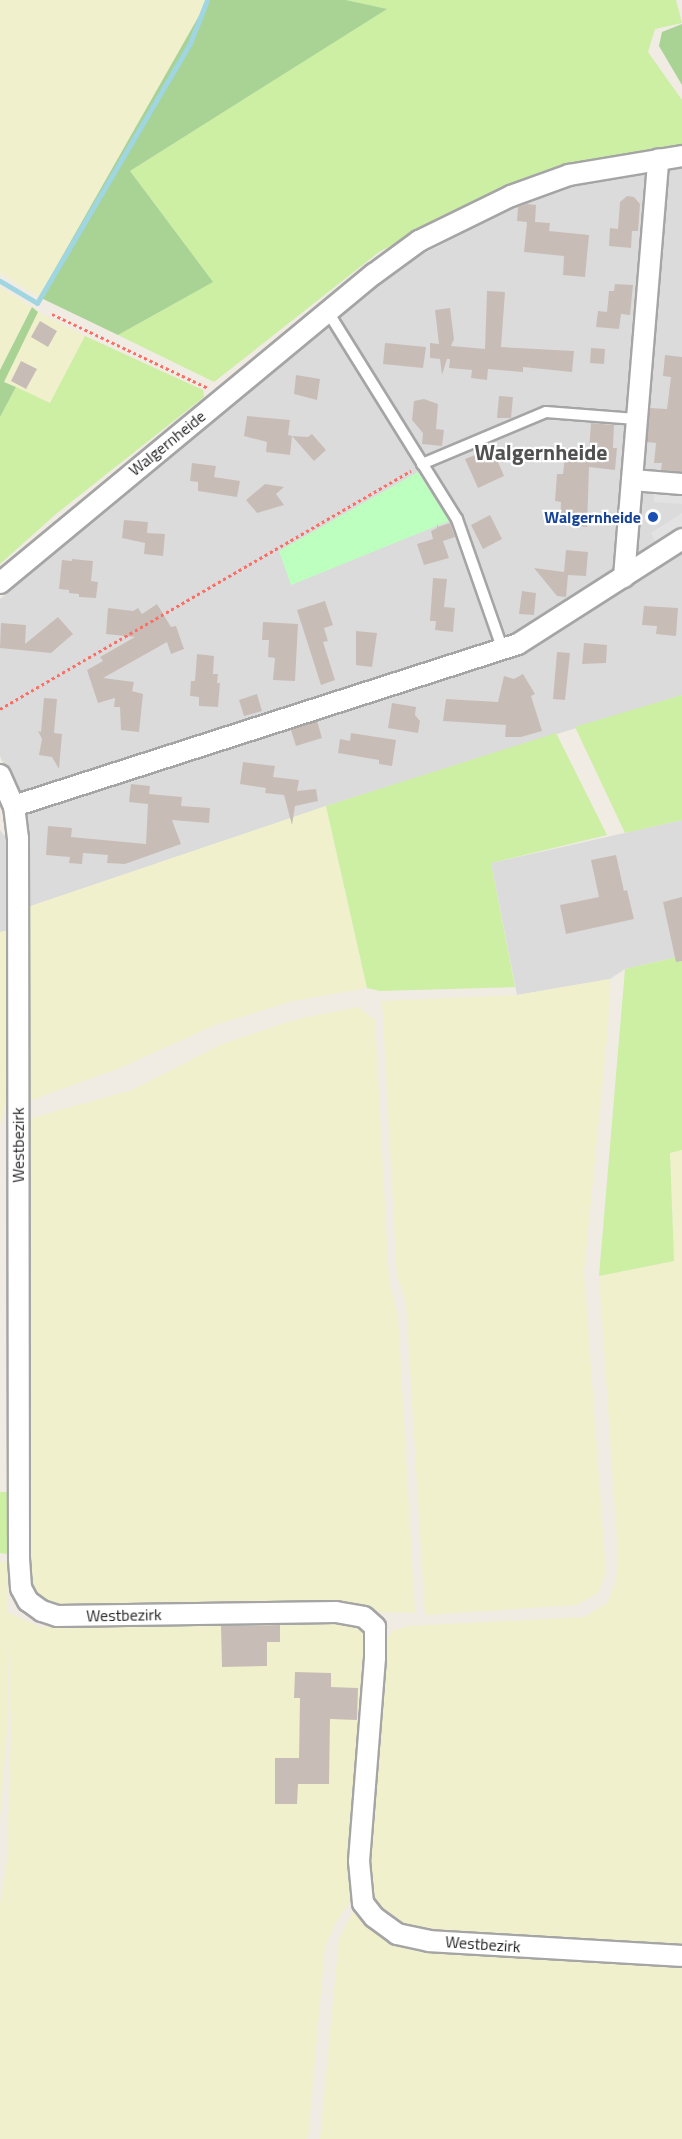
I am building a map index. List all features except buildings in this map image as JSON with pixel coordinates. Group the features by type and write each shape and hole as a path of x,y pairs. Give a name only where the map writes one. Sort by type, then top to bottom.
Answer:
{"street":[{"name":"Walgernheide","path":"0,583 220,400 419,241 511,196 569,175 682,156"},
{"path":"624,577 658,159"},
{"path":"632,480 682,484"},
{"path":"0,775 14,806 503,650 528,639 682,539"},
{"name":"Westbezirk","path":"14,806 18,838 19,1570 21,1588 28,1601 42,1611 57,1616 336,1611 364,1617 375,1627 375,1658 359,1861 363,1903 374,1917 398,1934 429,1941 682,1956"}],"lane":[{"path":"328,312 457,519 503,650"},
{"path":"422,464 546,412 636,418"}],"path":[{"path":"52,315 210,389 220,400"},
{"path":"0,709 422,464"}],"shaded area":[{"path":"682,165 682,695 326,806 25,908 16,792 0,756 0,599 377,282 421,255 514,207 574,186"},
{"path":"654,487 682,490 682,504 654,502"},
{"path":"682,513 682,528 657,544 651,533"},
{"path":"682,820 682,956 625,969 610,979 517,995 491,863"},
{"path":"0,830 12,845 11,930 0,932"}],"green space":[{"path":"0,0 208,0 39,297 0,273"},
{"path":"208,0 346,0 387,9 130,171 213,282 118,335 39,297"},
{"path":"346,0 676,0 682,23 655,29 648,52 682,100 682,144 618,156 505,186 379,252 214,382 118,335 212,282 130,171 386,9"},
{"path":"682,24 682,85 659,46 662,32"},
{"path":"0,287 32,307 0,370"},
{"path":"32,307 38,312 4,382 16,387 0,417 0,370"},
{"path":"38,312 85,336 50,403 3,382"},
{"path":"85,336 203,390 204,397 56,514 0,564 0,417 16,387 50,403"},
{"path":"418,472 449,521 291,585 279,551"},
{"path":"682,695 682,820 625,833 575,727"},
{"path":"556,733 607,835 491,863 515,987 380,991 367,988 326,806"},
{"path":"326,806 367,988 293,1001 213,1026 120,1068 24,1103 25,908"},
{"path":"11,930 8,1097 0,1125 0,932"},
{"path":"682,956 682,1150 670,1153 674,1261 599,1276 625,969"},
{"path":"610,979 608,1029 584,1272 606,1572 598,1593 577,1605 425,1615 406,1302 397,1275 382,1001 517,995"},
{"path":"358,1007 375,1020 389,1281 398,1316 415,1613 376,1612 345,1604 58,1611 29,1594 23,1557 24,1120 132,1090 222,1044 297,1019"},
{"path":"682,1150 682,1949 424,1934 396,1925 371,1903 365,1856 383,1646 392,1631 408,1626 585,1617 607,1603 616,1582 618,1554 599,1276 674,1261 670,1152"},
{"path":"0,1492 9,1492 8,1554 0,1553"},
{"path":"0,1562 8,1562 7,1612 40,1627 343,1618 362,1626 369,1641 353,1897 336,1922 325,1947 308,2139 0,2139 0,1904 7,1860 11,1732 8,1637 7,1732 0,1820"},
{"path":"357,1905 390,1940 682,1963 682,2139 320,2139 339,1938"}],"waterway":[{"path":"0,281 37,303 190,43 207,0"}],"place":[{"name":"Walgernheide","path":"653,517"}],"district":[{"name":"Walgernheide","path":"541,453"}]}
